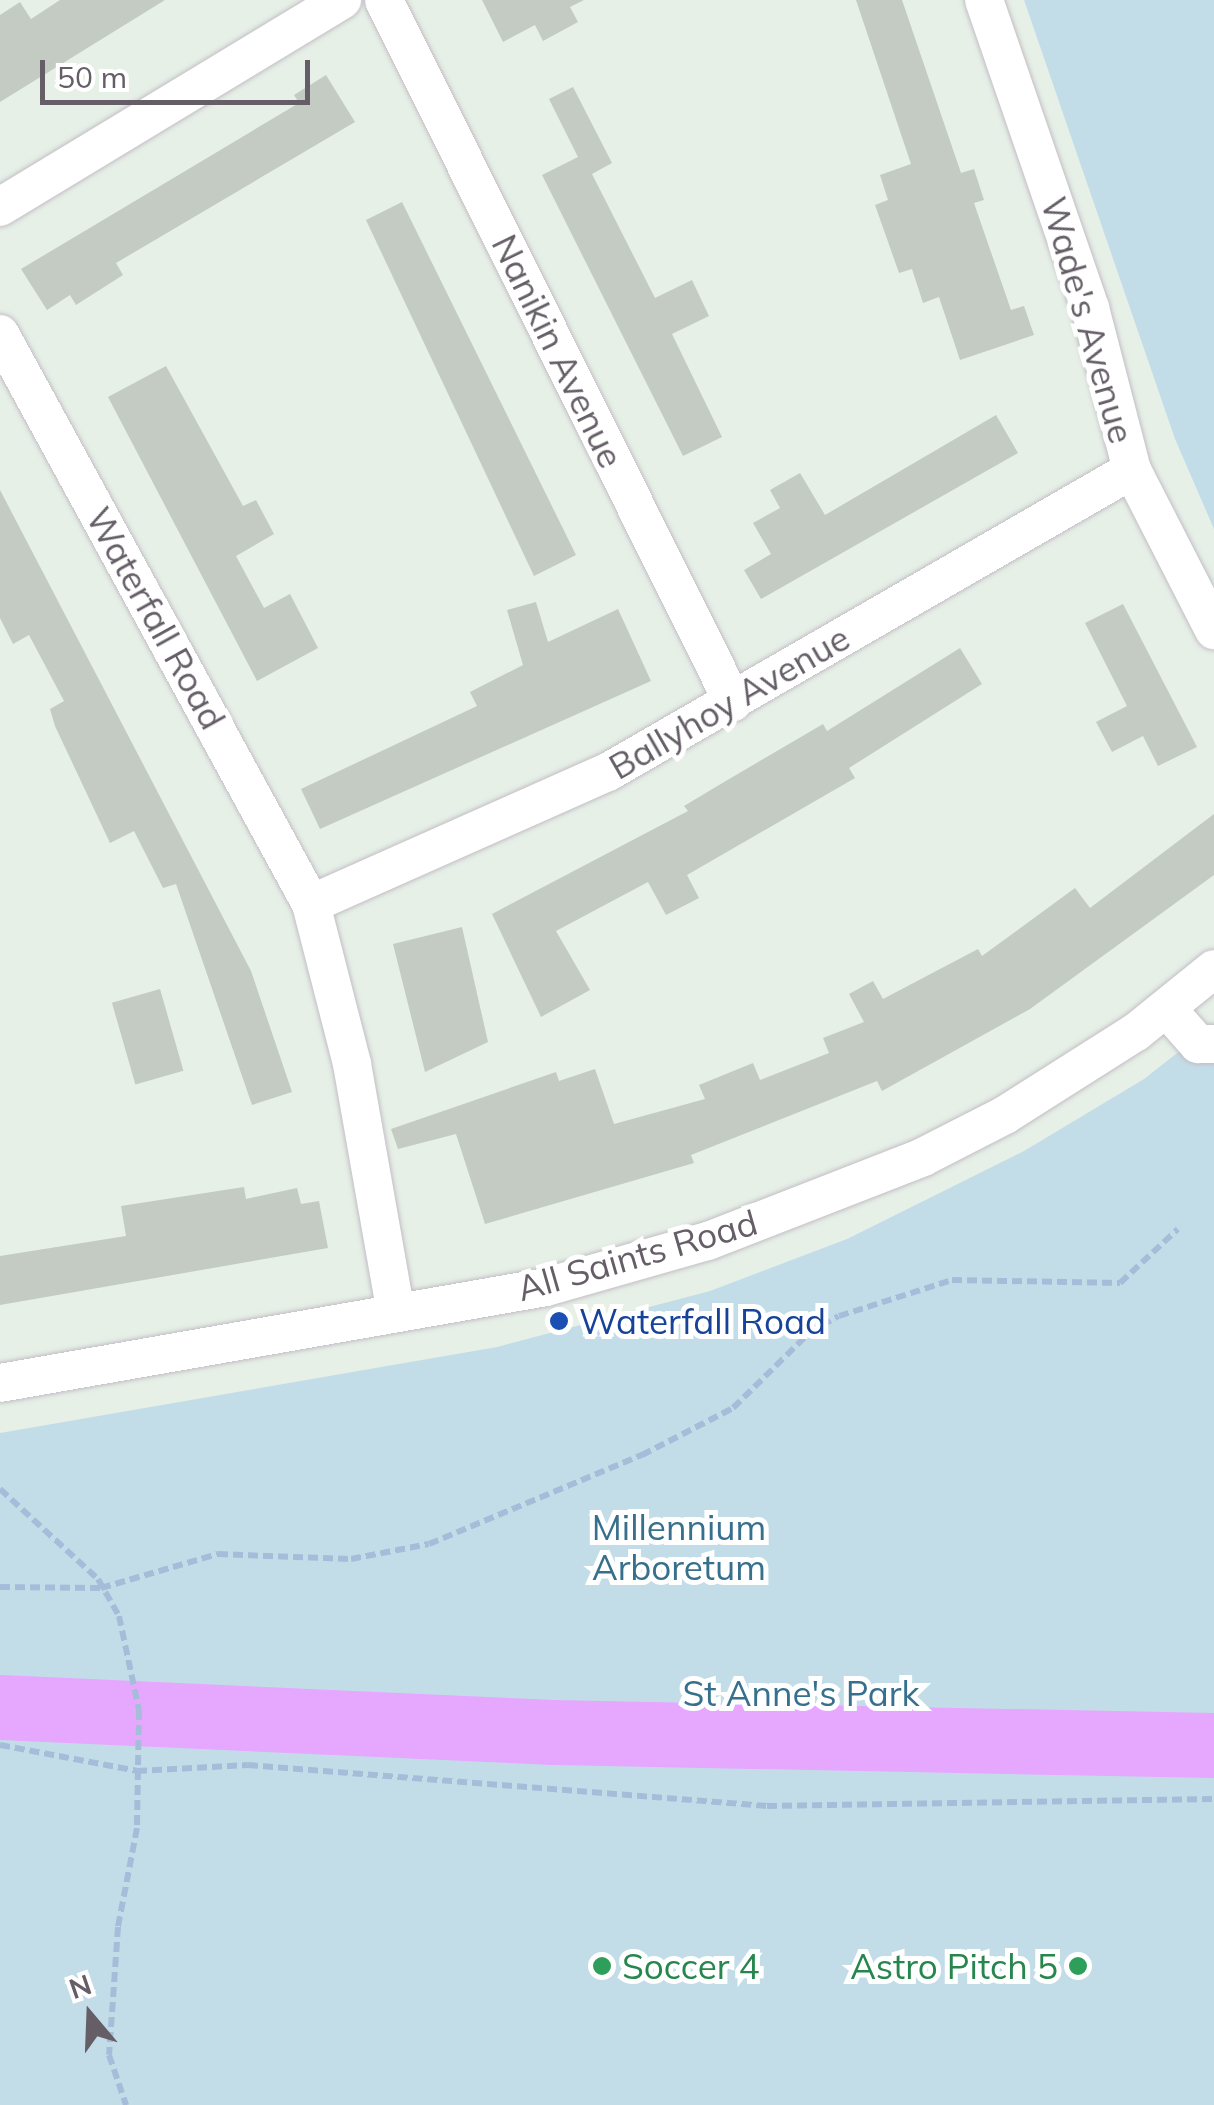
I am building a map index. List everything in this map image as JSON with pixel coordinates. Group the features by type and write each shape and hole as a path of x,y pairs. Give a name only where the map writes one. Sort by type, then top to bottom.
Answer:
{"street":[{"path":"0,207 342,0"},
{"name":"Nanikin Avenue","path":"384,0 733,702"},
{"name":"Wade's Avenue","path":"984,0 1090,308 1132,470 1214,630"},
{"name":"Waterfall Road","path":"0,334 311,904 352,1064 396,1312"},
{"name":"Ballyhoy Avenue","path":"311,904 608,772 1132,470"},
{"name":"All Saints Road","path":"0,1383 621,1267 890,1170 1004,1115 1167,1009 1214,969"},
{"path":"1167,1009 1198,1044 1214,1044"}],"path":[{"path":"0,1587 101,1588 218,1554 351,1559 429,1544 642,1456 733,1408 809,1333 839,1316 952,1280 1120,1283 1178,1229"},
{"path":"0,1489 101,1588 119,1616 140,1710 110,2055 126,2105"},
{"path":"0,1745 136,1771 248,1764 767,1806 1214,1799"}],"green space":[{"path":"1024,0 1214,0 1214,529 1175,439"},
{"name":"St Anne's Park","path":"1214,1024 1214,2105 0,2105 0,1433 497,1347 710,1291 847,1239 1024,1151 1144,1079"}],"building":[{"path":"60,0 165,0 0,102 0,15 20,2 31,19"},
{"path":"482,0 584,0 570,7 578,22 543,41 535,25 503,42"},
{"path":"856,0 902,0 961,173 974,169 984,200 974,203 1011,310 1024,306 1034,335 960,360 939,297 923,303 912,269 899,273 875,205 888,200 880,175 911,164"},
{"path":"326,75 355,122 116,263 123,275 76,305 70,295 47,310 21,269 299,103 294,95"},
{"path":"573,87 612,163 592,174 655,298 692,280 709,316 672,334 722,437 683,456 542,175 578,157 549,99"},
{"path":"402,202 576,555 534,576 366,220"},
{"path":"166,366 243,506 256,500 274,534 236,556 264,608 290,594 318,648 257,681 108,397"},
{"path":"996,415 1018,453 761,599 744,570 771,554 753,523 780,508 770,490 800,473 825,515"},
{"path":"0,490 251,971 292,1092 252,1105 176,884 163,888 134,831 110,843 55,726 50,709 64,701 29,635 13,644 0,618"},
{"path":"536,602 548,642 618,609 651,681 320,829 301,789 477,706 470,692 523,665 507,610"},
{"path":"1123,604 1197,747 1158,766 1143,736 1112,752 1096,722 1127,706 1085,623"},
{"path":"960,648 982,684 849,768 855,778 687,875 699,898 666,915 648,882 556,931 590,990 541,1017 492,914 688,811 684,806 823,724 827,731"},
{"path":"1214,814 1214,875 1030,1009 882,1091 877,1081 691,1155 694,1163 485,1224 456,1134 398,1149 391,1129 556,1072 559,1081 595,1069 614,1124 705,1099 699,1085 753,1063 760,1080 829,1053 823,1038 864,1022 849,994 873,981 883,999 978,949 982,956 1075,888 1090,908"},
{"path":"462,927 488,1042 425,1072 393,944"},
{"path":"160,989 183,1071 135,1084 112,1003"},
{"path":"244,1187 246,1199 297,1188 301,1204 319,1201 328,1248 0,1305 0,1256 126,1236 121,1206"}],"waterway":[{"path":"0,1707 553,1732 1214,1745"}],"place":[{"name":"Waterfall Road","path":"559,1321"},
{"name":"Soccer 4","path":"602,1966"},
{"name":"Astro Pitch 5","path":"1078,1966"}],"park label":[{"name":"Millennium Arboretum","path":"679,1547"}]}
